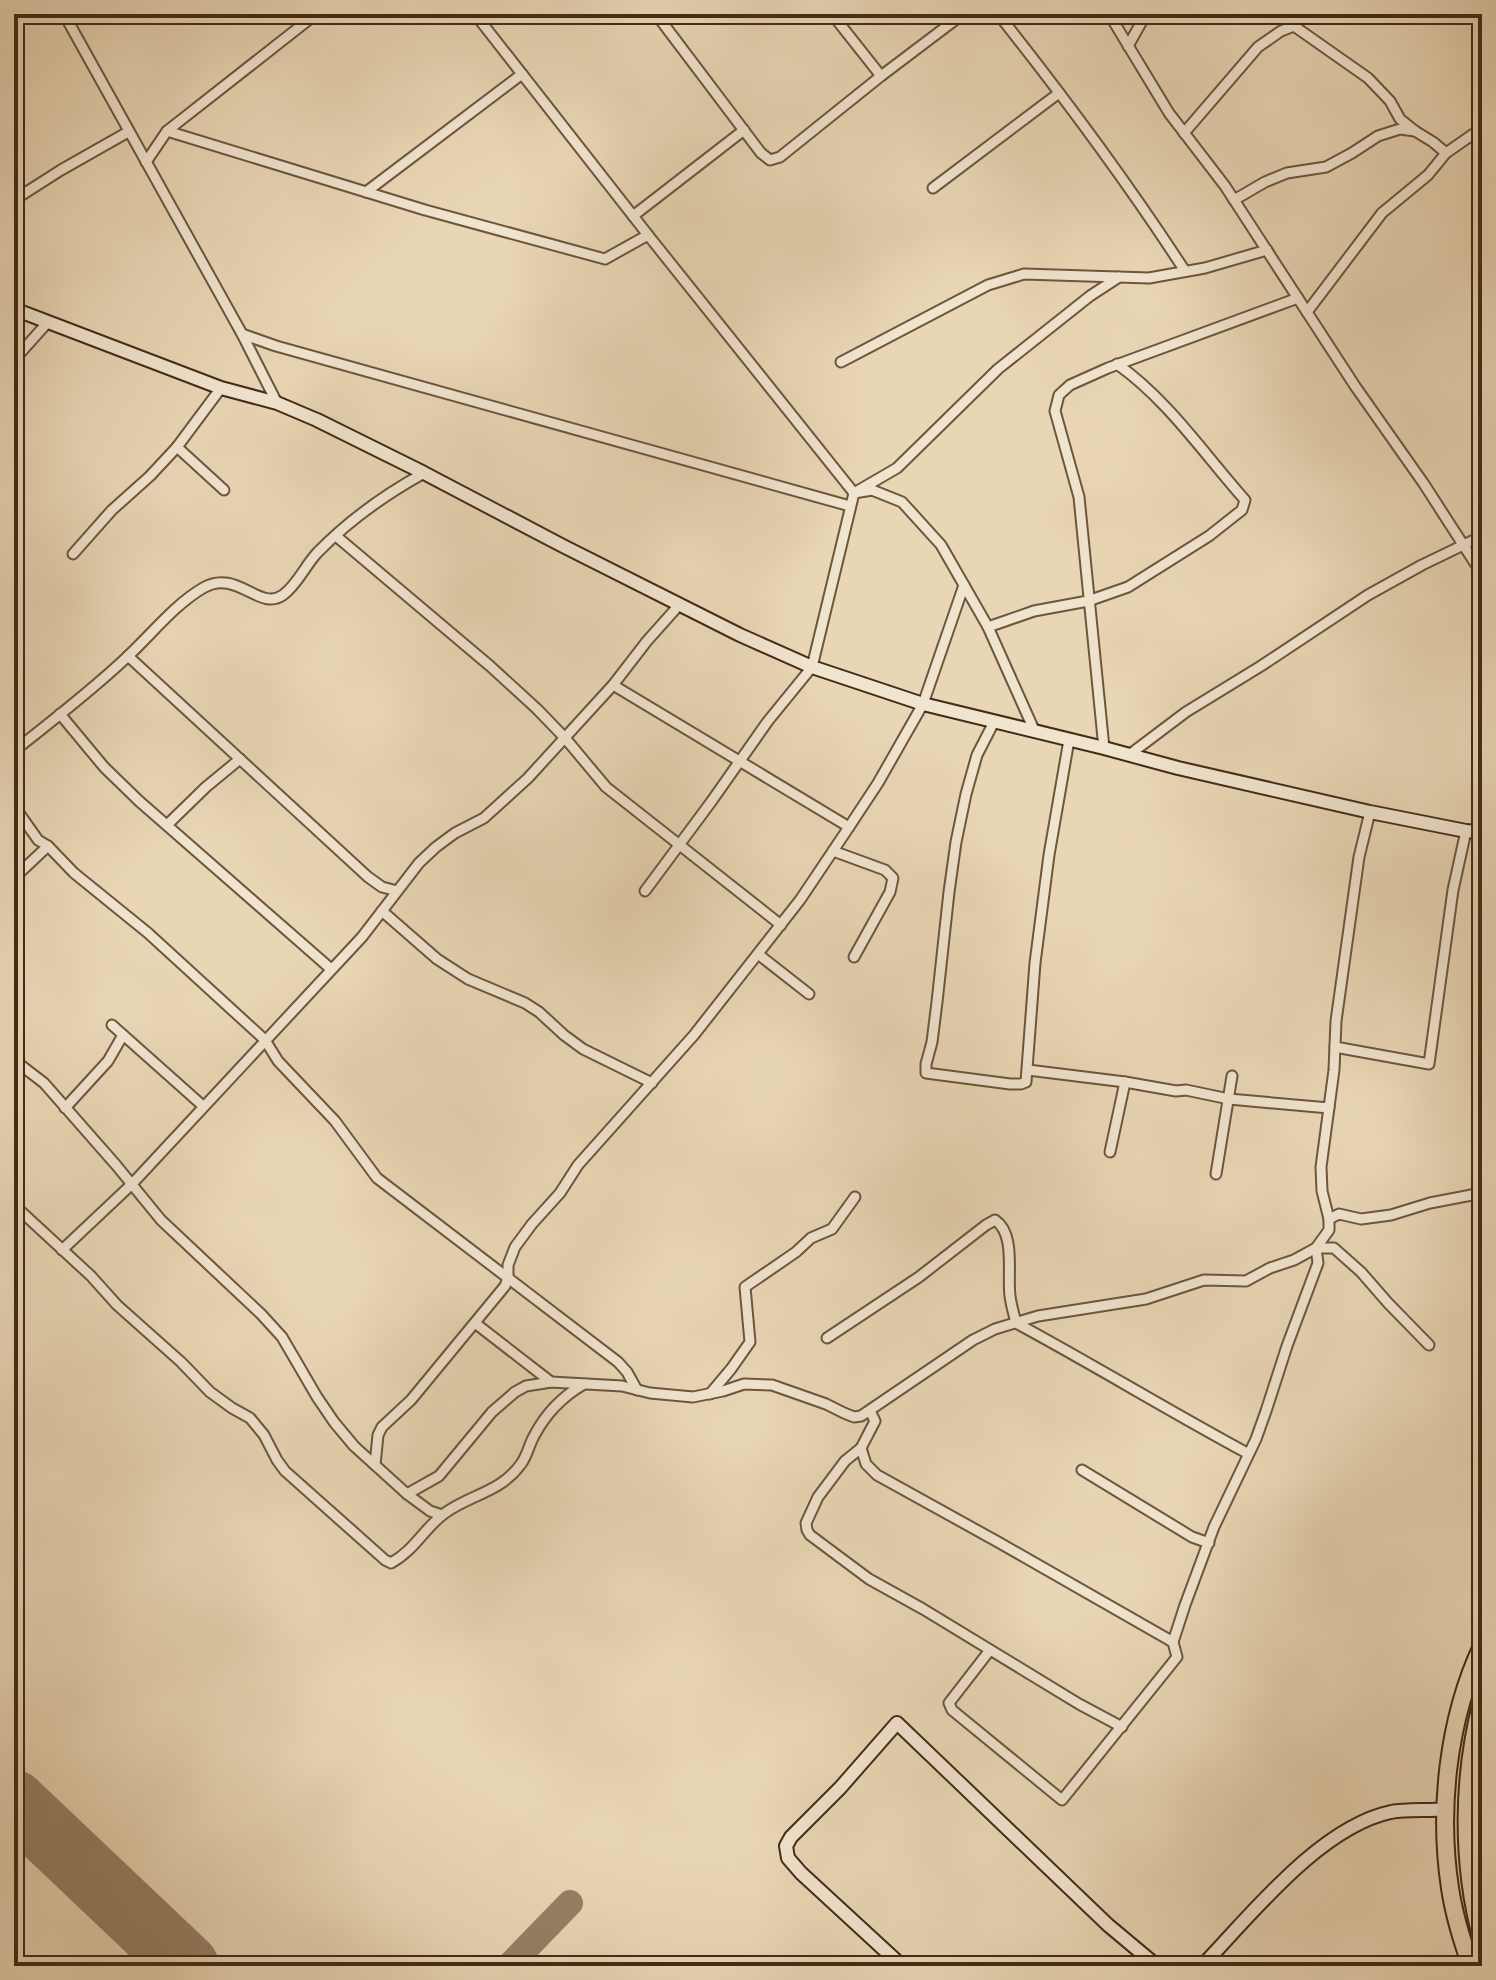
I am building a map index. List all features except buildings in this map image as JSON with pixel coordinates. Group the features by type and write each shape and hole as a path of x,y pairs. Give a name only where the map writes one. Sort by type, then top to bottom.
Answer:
{"highway":[{"path":"1471,1966 1459,1931 1450,1888 1447,1809 1457,1717 1470,1672 1482,1646"},
{"path":"1482,1701 1470,1770 1467,1826 1473,1899 1482,1940"}],"main road":[{"path":"14,309 221,388 277,403 317,420 740,635 812,667 923,704 1178,768 1370,812 1482,832"},
{"path":"902,1966 801,1873 788,1858 786,1846 897,1723 1108,1925 1157,1966"},
{"path":"1202,1966 1300,1865 1350,1828 1392,1812 1447,1809"}],"street":[{"path":"64,14 242,334 277,403"},
{"path":"146,162 167,131 316,14"},
{"path":"475,14 854,493"},
{"path":"656,14 761,153 770,160 780,157 963,14"},
{"path":"832,14 881,76"},
{"path":"998,14 1149,215 1185,271"},
{"path":"1109,14 1169,113 1234,200 1482,574"},
{"path":"1128,46 1146,14"},
{"path":"1184,133 1258,47 1294,26 1368,78 1390,101 1400,119 1446,153"},
{"path":"366,192 522,74"},
{"path":"933,188 1059,93"},
{"path":"1307,312 1382,213 1428,175 1446,153 1482,128"},
{"path":"1234,200 1287,173 1326,167 1378,136 1400,129 1415,131"},
{"path":"633,216 744,130"},
{"path":"167,131 366,192 605,259 648,235"},
{"path":"14,200 128,132"},
{"path":"841,362 988,285 1024,274 1149,278 1205,268 1267,250"},
{"path":"645,891 768,721 812,667 854,493 897,468 998,369 1090,296 1119,277"},
{"path":"1104,748 1079,497 1055,411 1059,395 1070,385 1117,364 1298,298"},
{"path":"14,360 48,322"},
{"path":"242,334 850,506"},
{"path":"988,627 1034,611 1088,601 1128,587 1209,536 1242,510 1245,500 1140,380 1117,364"},
{"path":"73,554 112,510 177,447 221,388"},
{"path":"177,447 224,490"},
{"path":"14,751 128,656 203,588 228,582 262,598 271,600 281,597 316,554 336,536 397,488 424,473"},
{"path":"854,493 872,490 902,502 941,545 988,627 1035,732"},
{"path":"336,536 537,709 606,787 781,925"},
{"path":"1129,755 1186,712 1273,659 1368,595 1482,536"},
{"path":"375,1465 378,1435 382,1427 411,1400 505,1286 515,1247 532,1224 560,1193 578,1165 694,1035 781,925 833,851 878,783 923,704 964,585"},
{"path":"62,1250 132,1184 362,937 419,863 455,833 484,818 528,778 613,685 680,604"},
{"path":"128,656 368,877 382,887 397,891"},
{"path":"613,685 849,827"},
{"path":"60,714 104,767 331,969"},
{"path":"994,722 977,755 959,830 926,1073 1021,1084 1026,1082 1035,963 1049,855 1069,740"},
{"path":"167,825 240,759"},
{"path":"14,806 38,840 148,933 265,1040 278,1061 335,1121 377,1178 618,1362 637,1390"},
{"path":"407,1494 439,1476 492,1412 526,1386 551,1382 622,1386 650,1393 693,1397 744,1384 772,1385 854,1417 861,1416 973,1340 995,1329 1038,1316 1146,1299 1204,1280 1246,1281 1316,1248 1329,1230 1321,1167 1336,1021 1359,857 1370,812"},
{"path":"1335,1047 1429,1064 1453,890 1466,831"},
{"path":"14,878 48,846"},
{"path":"833,851 885,870 893,878 890,892 854,957"},
{"path":"382,911 437,959 468,979 525,1003 583,1049 652,1083"},
{"path":"758,954 809,994"},
{"path":"112,1025 203,1106"},
{"path":"65,1108 108,1061 123,1035"},
{"path":"14,1060 44,1083 161,1220 282,1337 334,1422 354,1446 407,1494 430,1511 442,1515"},
{"path":"14,1069 26,1068"},
{"path":"1028,1070 1186,1090 1229,1099 1329,1108"},
{"path":"1216,1174 1232,1076"},
{"path":"1110,1152 1125,1082"},
{"path":"1329,1219 1339,1214 1361,1219 1391,1215 1430,1203 1482,1193"},
{"path":"710,1394 750,1342 745,1287 811,1238 832,1229 855,1197"},
{"path":"14,1205 210,1392 250,1418 285,1471 391,1563 413,1547 442,1515 499,1487 522,1464 535,1434 547,1417 567,1394 584,1384"},
{"path":"827,1338 919,1277 995,1220 1003,1226 1008,1239 1010,1298 1016,1323 1247,1453"},
{"path":"1316,1248 1334,1248 1361,1272 1429,1345"},
{"path":"990,1650 949,1703 952,1710 1062,1800 1177,1657 1173,1642 1185,1605 1214,1527 1256,1439 1318,1263 1316,1248"},
{"path":"475,1323 551,1382"},
{"path":"870,1411 875,1421 861,1448 845,1461 818,1497 806,1523 807,1530 819,1543 869,1579 1122,1727"},
{"path":"861,1448 866,1464 877,1475 1173,1642"},
{"path":"1082,1470 1192,1537 1209,1543"}],"taxiway":[{"path":"509,1966 570,1903"}],"runway":[{"path":"14,1802 187,1966"}]}
